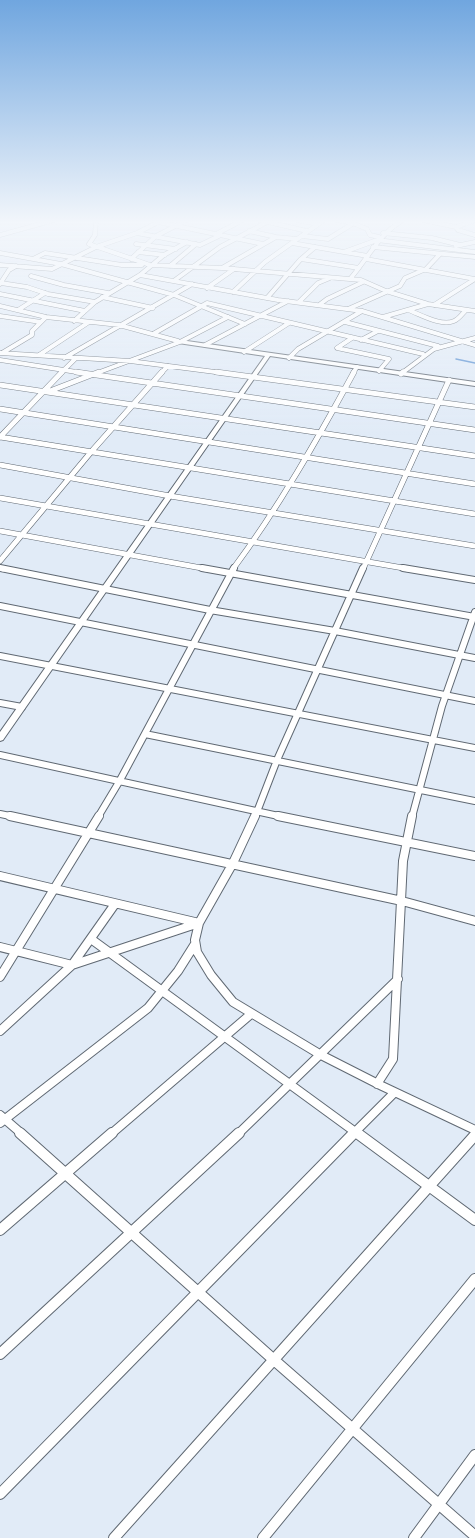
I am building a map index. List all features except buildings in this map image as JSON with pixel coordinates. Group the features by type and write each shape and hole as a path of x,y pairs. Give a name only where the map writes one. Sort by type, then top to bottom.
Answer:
{"street":[{"path":"42,292 95,302"},
{"path":"101,292 108,293"},
{"path":"163,292 246,324"},
{"path":"64,358 80,347 153,308 179,292"},
{"path":"233,292 362,312 475,345"},
{"path":"267,298 272,292"},
{"path":"299,302 309,292"},
{"path":"319,305 326,299 342,292"},
{"path":"348,309 384,292"},
{"path":"388,292 428,304 475,311"},
{"path":"434,305 459,292"},
{"path":"18,310 46,293"},
{"path":"74,321 95,302 108,293"},
{"path":"0,294 85,311"},
{"path":"102,297 153,308"},
{"path":"205,346 288,301"},
{"path":"153,334 207,303 423,354"},
{"path":"382,317 428,304"},
{"path":"0,306 46,317 120,326 180,342 475,384"},
{"path":"408,310 434,320 448,322 454,321 466,310"},
{"path":"289,358 298,349 362,312"},
{"path":"0,316 41,322"},
{"path":"1,353 32,335 32,331 46,317"},
{"path":"46,392 180,342 228,317"},
{"path":"39,355 89,322"},
{"path":"345,322 438,346"},
{"path":"244,352 289,323"},
{"path":"361,340 378,330"},
{"path":"352,338 337,348 389,359 379,371"},
{"path":"401,374 423,354 438,346 465,342 475,338"},
{"path":"1,353 130,361 345,388 475,407"},
{"path":"0,738 268,355"},
{"path":"0,437 21,412 46,392 76,358"},
{"path":"0,360 92,376 475,430"},
{"path":"0,561 91,452 168,366"},
{"path":"0,977 55,890 119,782 230,573 254,541 321,433 357,368"},
{"path":"448,380 277,760 257,812 233,863 199,923 195,944 162,991 148,1008 2,1119 475,1536"},
{"path":"0,385 475,456"},
{"path":"0,409 475,484"},
{"path":"0,437 475,514"},
{"path":"0,465 170,496 272,511 475,546"},
{"path":"0,498 475,580"},
{"path":"0,531 352,595 474,615 446,695 418,788 407,841 403,861 393,1059 378,1084"},
{"path":"0,568 210,610 335,631 475,658"},
{"path":"1,609 81,622 475,701"},
{"path":"0,656 475,748"},
{"path":"0,703 22,707"},
{"path":"145,734 418,788 475,801"},
{"path":"0,755 257,812 407,841 475,856"},
{"path":"0,814 233,863 402,901 475,922"},
{"path":"0,876 199,923"},
{"path":"0,1031 72,965 115,904"},
{"path":"0,948 72,965 199,923"},
{"path":"91,939 475,1220"},
{"path":"195,944 202,960 224,993 233,1002 251,1014 321,1056 394,1093 475,1130"},
{"path":"0,1354 133,1233 291,1085 398,979"},
{"path":"0,1230 251,1014"},
{"path":"0,1494 394,1093"},
{"path":"114,1538 475,1135"},
{"path":"263,1538 475,1279"},
{"path":"414,1538 475,1456"}],"waterway":[{"path":"456,359 475,363"}]}
